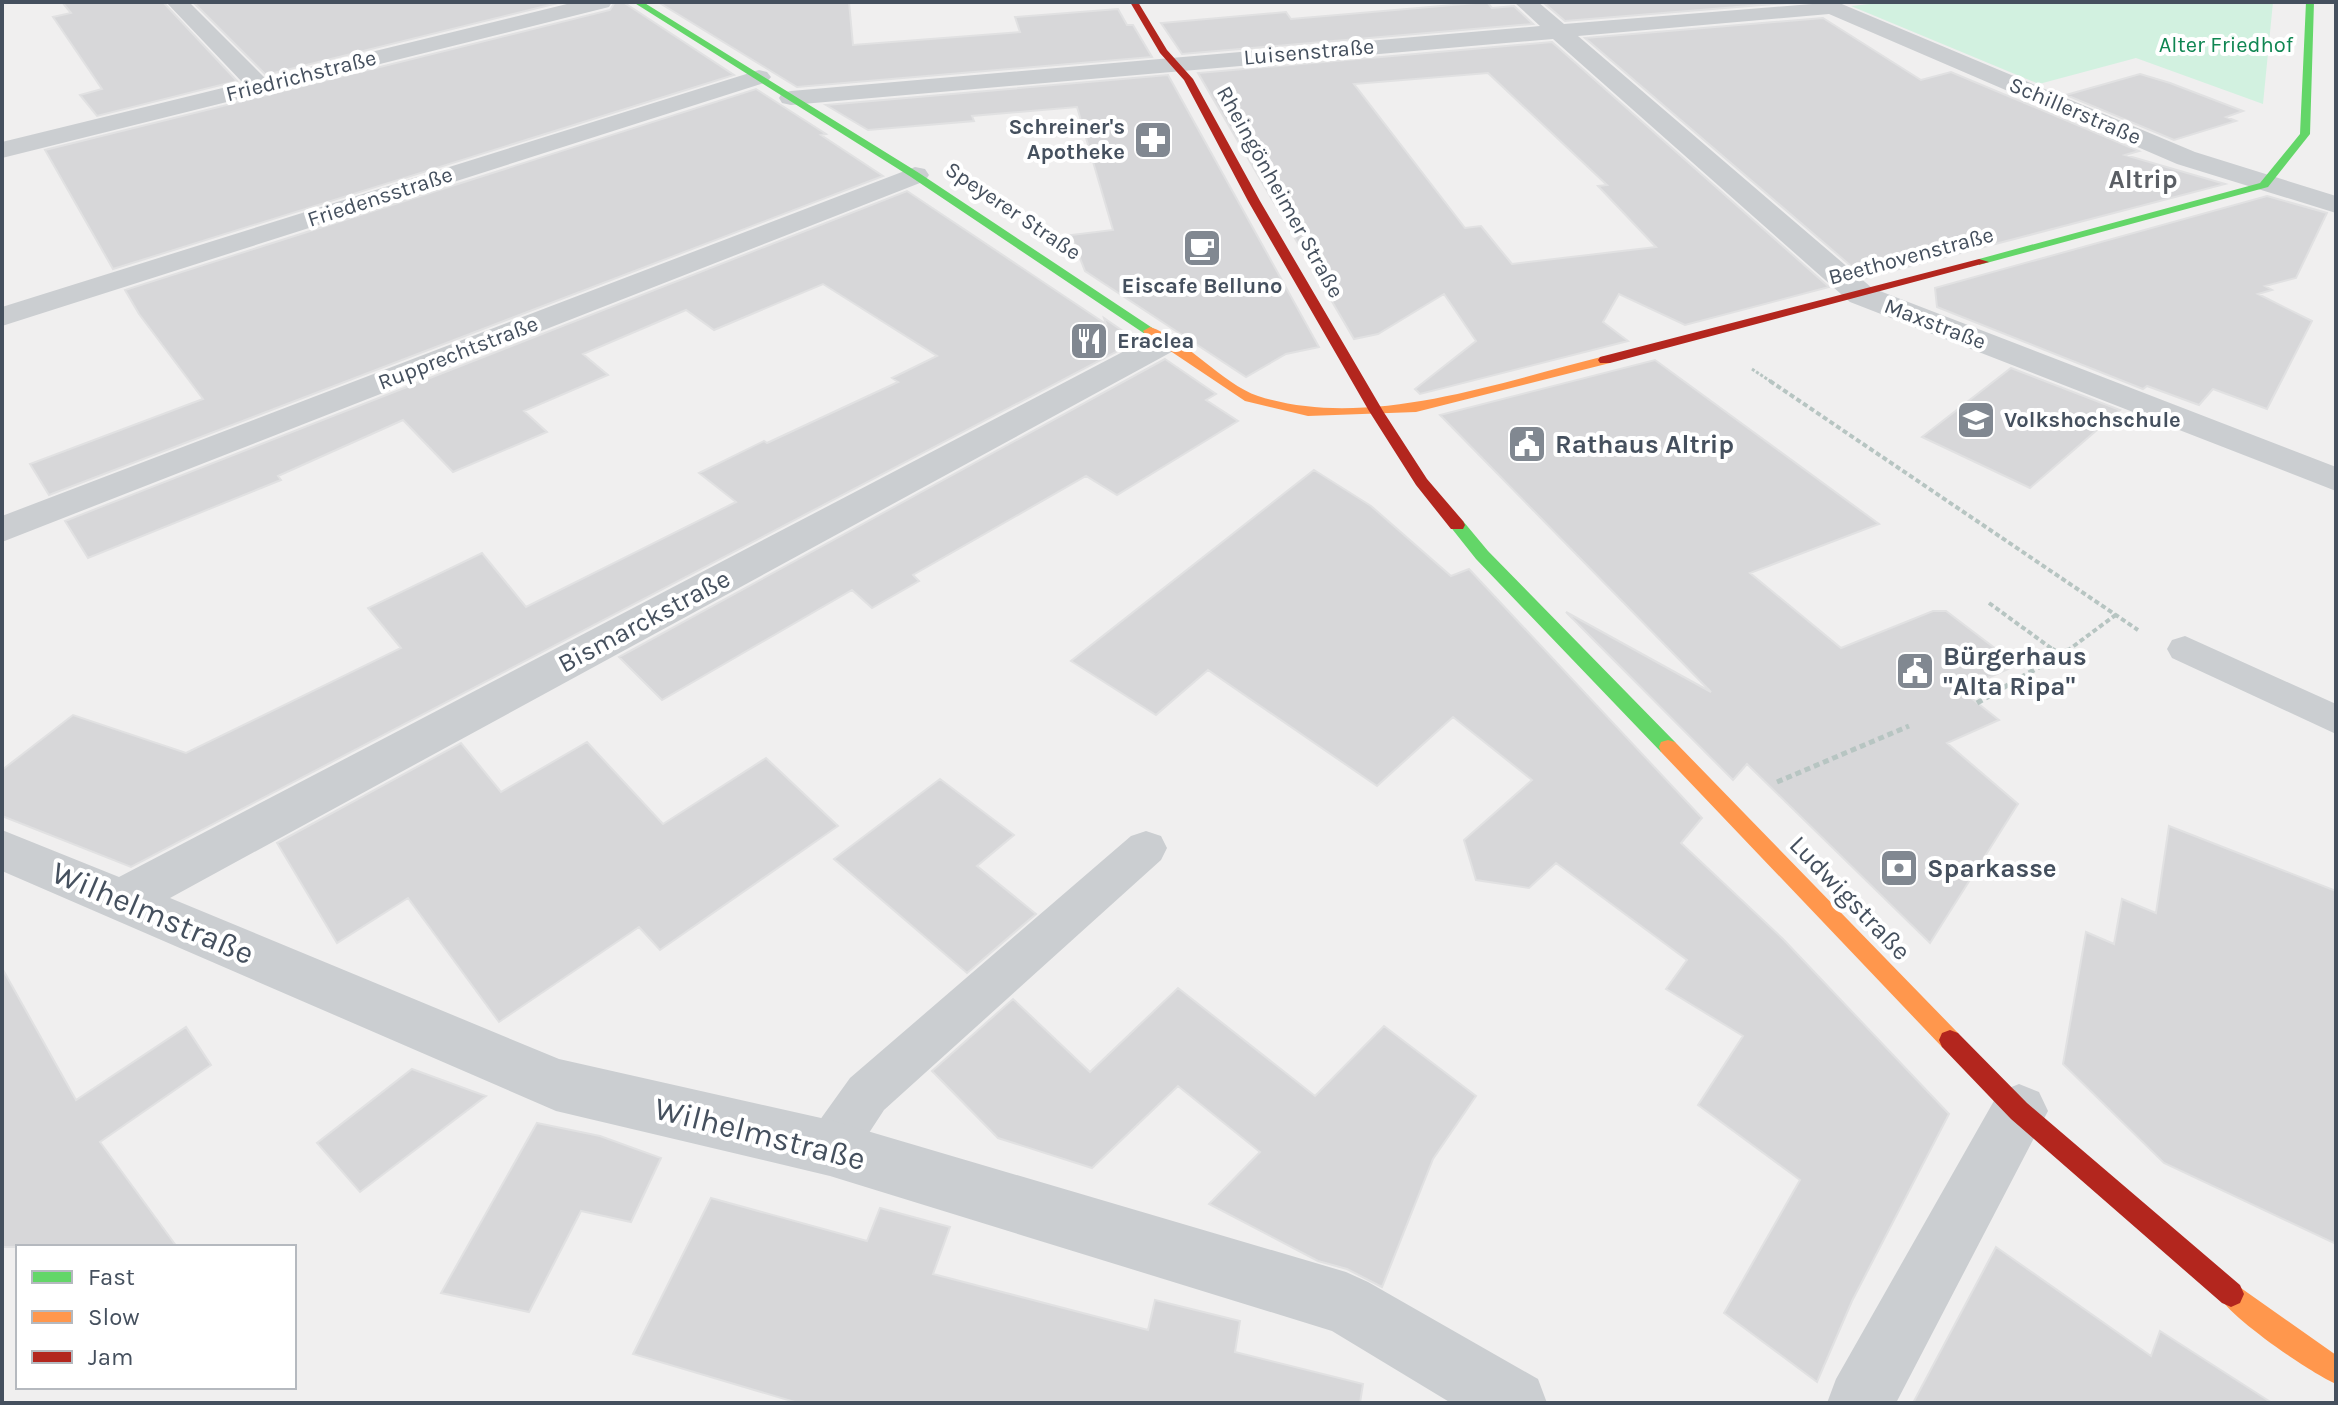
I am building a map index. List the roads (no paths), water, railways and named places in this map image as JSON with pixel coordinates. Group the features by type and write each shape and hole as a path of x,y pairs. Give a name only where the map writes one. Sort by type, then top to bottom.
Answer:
{"street":[{"path":"177,2 259,86"},
{"name":"Friedrichstraße","path":"2,150 601,2"},
{"name":"Speyerer Straße","path":"637,2 915,175 1250,398 1308,412 1376,411"},
{"name":"Rheingönheimer Straße","path":"1134,2 1163,51 1188,79 1254,201 1376,411"},
{"name":"Maxstraße","path":"1525,2 1861,295 2336,480"},
{"path":"2264,185 2305,134 2310,2"},
{"name":"Luisenstraße","path":"791,98 1559,32 1824,5"},
{"name":"Schillerstraße","path":"1824,5 2186,158 2264,185 2336,205"},
{"name":"Friedensstraße","path":"2,317 759,77"},
{"name":"Rupprechtstraße","path":"2,530 915,175"},
{"name":"Beethovenstraße","path":"1376,411 1416,408 1861,295 2264,185"},
{"name":"Bismarckstraße","path":"123,899 1166,342"},
{"name":"Ludwigstraße","path":"1376,411 1421,482 1482,555 2019,1111 2258,1317 2336,1371"},
{"name":"Wilhelmstraße","path":"4,853 123,899 556,1085 830,1148 1346,1304 1514,1403"},
{"path":"1860,1403 2019,1111"}],"lane":[{"path":"2185,649 2336,720"},
{"path":"830,1148 867,1094 1146,848"}],"place":[{"name":"Schreiner's Apotheke","path":"1153,140"},
{"name":"Eiscafe Belluno","path":"1202,248"},
{"name":"Eraclea","path":"1089,341"},
{"name":"Volkshochschule","path":"1976,420"},
{"name":"Rathaus Altrip","path":"1527,444"},
{"name":"Bürgerhaus \"Alta Ripa\"","path":"1915,671"},
{"name":"Sparkasse","path":"1899,868"}],"district":[{"name":"Altrip","path":"2143,179"}],"park label":[{"name":"Alter Friedhof","path":"2226,45"}]}
